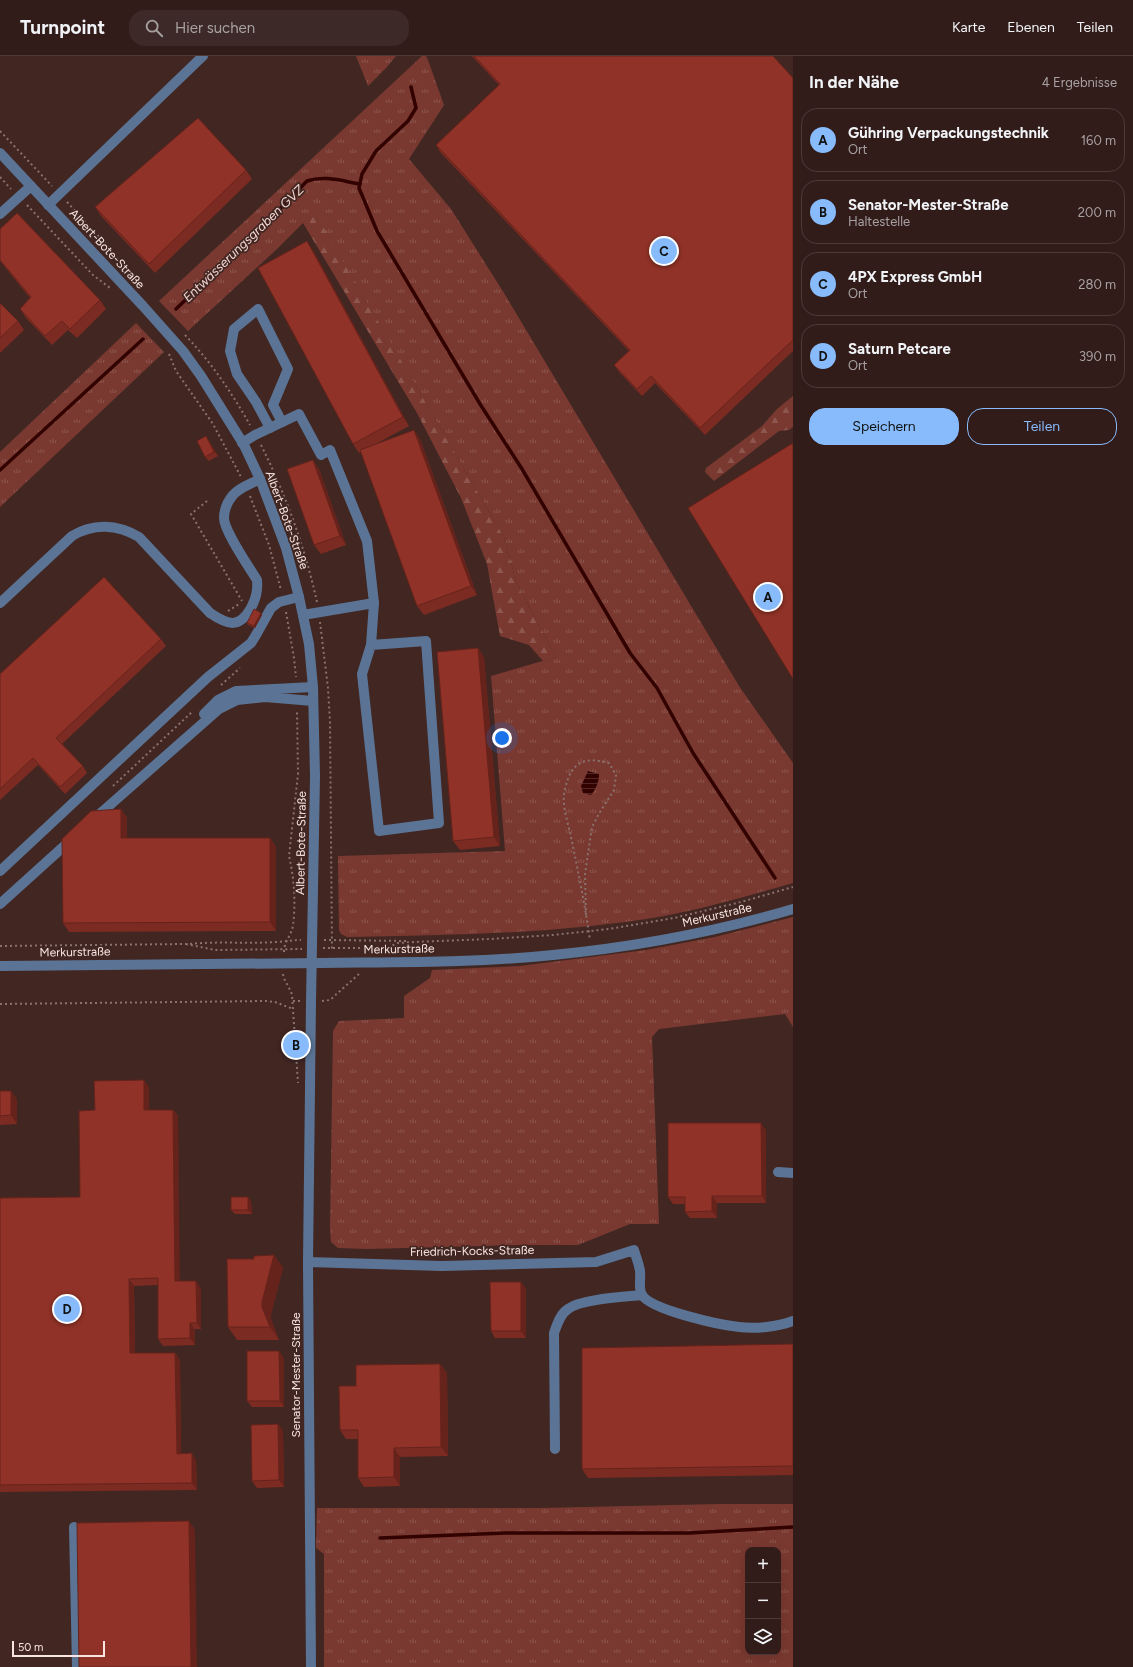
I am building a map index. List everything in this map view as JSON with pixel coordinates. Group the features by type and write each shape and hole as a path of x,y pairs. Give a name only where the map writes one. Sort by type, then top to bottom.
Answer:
{"street":[{"path":"48,205 58,193 203,56"},
{"name":"Albert-Bote-Straße","path":"0,152 183,351 219,403 242,443 260,479 286,548 300,597 309,644 313,687 315,776 312,963"},
{"path":"0,214 31,186"},
{"path":"270,428 256,402 237,374 230,351 234,329 258,309 288,369 274,405 282,422"},
{"path":"242,443 255,435 299,414 322,455 330,450 367,542 374,603 371,645 362,674 379,831 439,823 426,641 371,645"},
{"path":"0,603 72,536 81,530 105,526 125,530 139,537 210,613 227,623 241,621 246,616 255,599 258,590 257,580 226,529 224,518 226,506 233,495 260,479"},
{"path":"0,871 208,677 250,643 256,636 271,608 279,602 300,597"},
{"path":"303,615 374,603"},
{"path":"141,777 218,700 236,691 313,687"},
{"path":"0,904 219,709 236,700 265,698 313,701"},
{"name":"Merkurstraße","path":"0,966 332,963 492,959 591,951 659,941 714,930 793,909"},
{"name":"Senator-Mester-Straße","path":"311,1667 308,1262 312,963"},
{"path":"778,1172 793,1173"},
{"name":"Friedrich-Kocks-Straße","path":"308,1262 442,1266 596,1262 634,1250 640,1271 640,1288 642,1295"},
{"path":"555,1449 554,1333 558,1323 569,1308 603,1300 642,1295 654,1305 710,1322 732,1326 757,1327 786,1324 793,1321"},
{"path":"74,1527 76,1667"}],"path":[{"path":"0,131 112,251 127,273"},
{"path":"0,177 93,276 114,292"},
{"path":"183,332 201,351 217,373 237,402 255,435 281,488 311,574 319,612 328,688 330,722 332,963"},
{"path":"167,350 176,371 213,424 232,458 246,486 269,545 283,601 294,658 296,688"},
{"path":"207,501 191,514 243,602 226,612 232,623"},
{"path":"219,687 242,666"},
{"path":"284,963 284,949 286,940 293,926 292,875 289,856 298,774 299,734 297,700"},
{"path":"111,788 196,708"},
{"path":"586,915 585,874 592,827 614,790 616,775 609,763 591,759 580,762 570,774 564,789 564,808 586,915 591,951"},
{"path":"414,942 490,939 588,931 674,918 741,902 793,887"},
{"path":"0,946 186,944"},
{"path":"293,1001 330,1000 358,974 366,974"},
{"path":"0,1004 266,1001 275,1002 293,1009"}],"green space":[{"path":"356,56 396,56 368,86"},
{"path":"422,56 426,56 428,60 444,105 409,159 451,209 504,293 739,686 793,763 793,883 680,913 586,927 506,932 347,937 341,934 339,930 338,856 505,851 491,676 556,657 516,582 505,539 314,212 277,249 188,331 159,301"},
{"path":"314,211 505,539 516,582 556,657 543,661 529,645 500,636 487,564 461,498 417,413 303,223"},
{"path":"136,323 164,352 0,507 0,452"},
{"path":"793,396 793,427 789,430 779,431 714,481 705,472 706,468 762,426 777,409"},
{"path":"793,917 793,1027 785,1014 659,1029 652,1037 659,1224 630,1224 578,1245 367,1249 338,1248 331,1242 333,1031 339,1021 404,1018 404,996 430,978 432,970 520,966 646,950 715,937"},
{"path":"793,1504 793,1667 324,1667 324,1554 316,1548 317,1508 541,1508"}],"shaded area":[{"path":"588,771 599,774 597,785 591,795 583,793 581,786"}],"building":[{"path":"474,56 773,56 793,78 793,340 700,428 651,376 637,389 614,365 630,350 436,145 500,84"},
{"path":"198,118 246,170 149,264 95,207"},
{"path":"17,213 100,300 70,329 62,321 45,336 20,309 31,297 0,260 0,229"},
{"path":"307,241 403,417 353,444 258,268"},
{"path":"0,303 18,321 0,338"},
{"path":"414,430 471,586 417,606 360,450"},
{"path":"206,436 214,452 205,457 197,441"},
{"path":"793,443 793,679 688,508"},
{"path":"313,460 340,536 314,545 287,469"},
{"path":"104,577 161,639 56,738 83,766 60,787 33,758 0,789 0,674"},
{"path":"254,609 261,613 254,626 247,623"},
{"path":"478,648 494,837 453,841 437,652"},
{"path":"121,809 121,838 270,838 270,922 63,923 62,839 91,811"},
{"path":"144,1080 144,1110 173,1110 175,1281 196,1281 197,1323 190,1323 190,1338 158,1339 158,1278 129,1279 130,1353 175,1353 177,1454 192,1453 192,1483 0,1485 0,1198 80,1197 79,1111 95,1110 94,1081"},
{"path":"0,1091 11,1091 11,1115 0,1116"},
{"path":"668,1123 761,1123 762,1196 712,1196 712,1211 685,1212 685,1197 668,1197"},
{"path":"231,1197 248,1197 248,1210 231,1210"},
{"path":"274,1255 262,1302 262,1307 270,1327 228,1327 227,1259 254,1259 254,1256"},
{"path":"490,1282 521,1282 521,1331 491,1331"},
{"path":"793,1344 793,1466 582,1469 582,1348"},
{"path":"247,1351 279,1351 280,1401 247,1401"},
{"path":"440,1364 441,1447 394,1448 394,1477 358,1478 358,1430 340,1430 339,1386 356,1386 356,1365"},
{"path":"278,1424 279,1480 252,1481 251,1425"},
{"path":"189,1521 191,1667 79,1667 77,1523"}],"waterway":[{"path":"411,87 416,108 408,121 376,151 362,174 359,188 377,231 480,404 522,469 630,653 657,688 693,753 775,878"},
{"name":"Entwässerungsgraben GVZ","path":"176,309 267,222 307,181 313,179 326,179 360,184"},
{"name":"Entwässerungsgraben GVZ","path":"0,470 143,339"},
{"path":"380,1538 506,1533 689,1533 793,1527"}],"place":[{"name":"4PX Express GmbH","path":"664,251"},
{"name":"Gühring Verpackungstechnik","path":"768,597"},
{"name":"Senator-Mester-Straße","path":"296,1045"},
{"name":"Saturn Petcare","path":"67,1309"}]}
